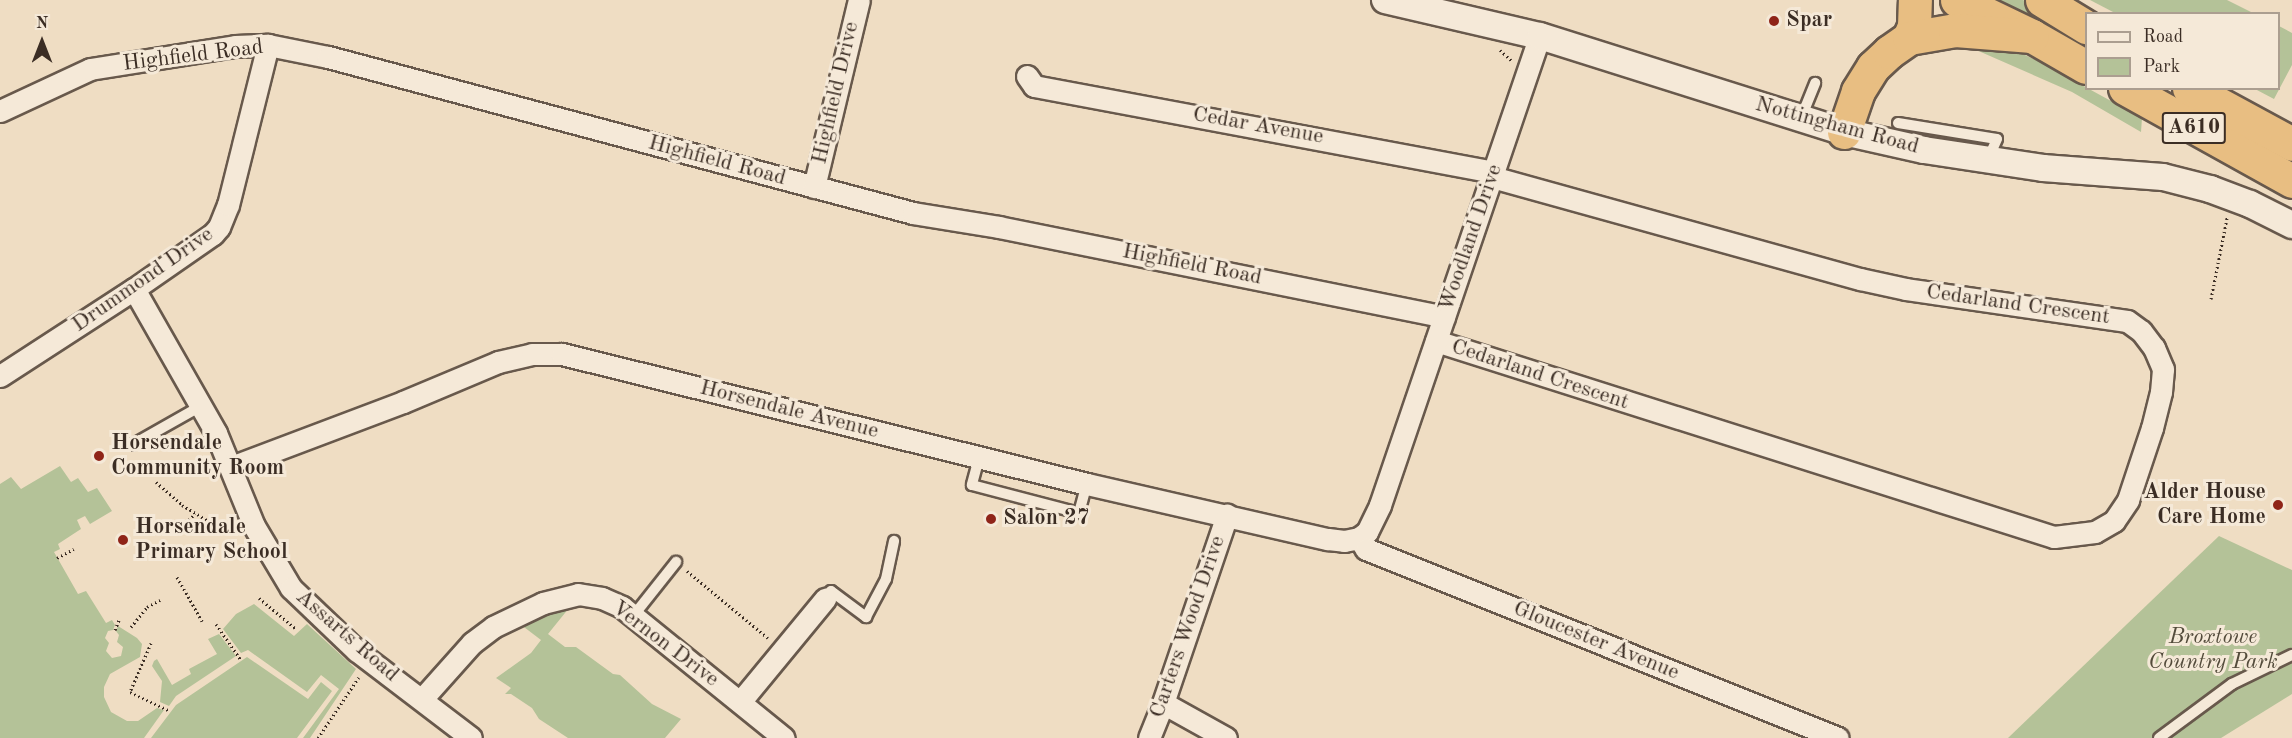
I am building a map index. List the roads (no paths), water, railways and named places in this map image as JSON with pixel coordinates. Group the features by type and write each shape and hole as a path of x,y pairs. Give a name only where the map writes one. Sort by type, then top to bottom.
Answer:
{"highway":[{"path":"1909,38 1914,26 1916,0"},
{"path":"1957,0 2032,36 2085,66"},
{"path":"2043,0 2085,26"},
{"path":"1844,132 1858,91 1873,68 1889,52 1909,38 1955,30 2032,36"},
{"name":"A610","path":"2129,90 2292,181"},
{"name":"A610","path":"2193,90 2292,144"}],"street":[{"name":"Highfield Drive","path":"814,187 859,0"},
{"name":"Nottingham Road","path":"1385,0 1540,36 1844,132 1924,150 2043,168 2163,177 2210,189 2250,204 2292,225"},
{"name":"Woodland Drive","path":"1359,538 1367,532 1375,519 1540,36"},
{"name":"Highfield Road","path":"0,111 90,69 235,46 268,45 328,57 913,213 1045,237 1444,317"},
{"name":"Drummond Drive","path":"0,376 134,289 213,234 219,227 228,206 268,45"},
{"name":"Cedar Avenue","path":"1027,76 1034,86 1492,175"},
{"name":"Cedarland Crescent","path":"1436,341 2054,537 2095,532 2114,521 2128,500 2152,429 2161,392 2163,369 2154,348 2141,331 2127,321 1906,289 1860,279 1492,175"},
{"name":"Assarts Road","path":"134,289 201,406 231,467 254,526 291,588 369,660 471,738"},
{"name":"Horsendale Avenue","path":"231,467 403,402 498,362 532,354 562,354 1087,484 1328,539 1344,541 1359,538"},
{"name":"Carters Wood Drive","path":"1149,738 1227,515"},
{"name":"Gloucester Avenue","path":"1359,538 1366,549 1838,738"},
{"name":"Vernon Drive","path":"422,699 472,644 509,618 543,603 578,594 602,598 634,615 784,738"},
{"path":"740,702 825,599"},
{"path":"1163,703 1226,738"}],"lane":[{"path":"1801,119 1815,83"},
{"path":"1898,123 1997,139 1988,160"},
{"path":"132,445 201,406"},
{"path":"980,458 972,485 1079,513 1087,484"},
{"path":"825,599 831,591 866,617 886,579 894,541"},
{"path":"634,615 676,562"},
{"path":"2159,738 2232,684 2292,655"}],"place":[{"name":"Spar","path":"1774,21"},
{"name":"Horsendale Community Room","path":"99,456"},
{"name":"Alder House Care Home","path":"2278,505"},
{"name":"Salon 27","path":"991,519"},
{"name":"Horsendale Primary School","path":"123,540"}],"park label":[{"name":"Broxtowe Country Park","path":"2213,650"}]}
